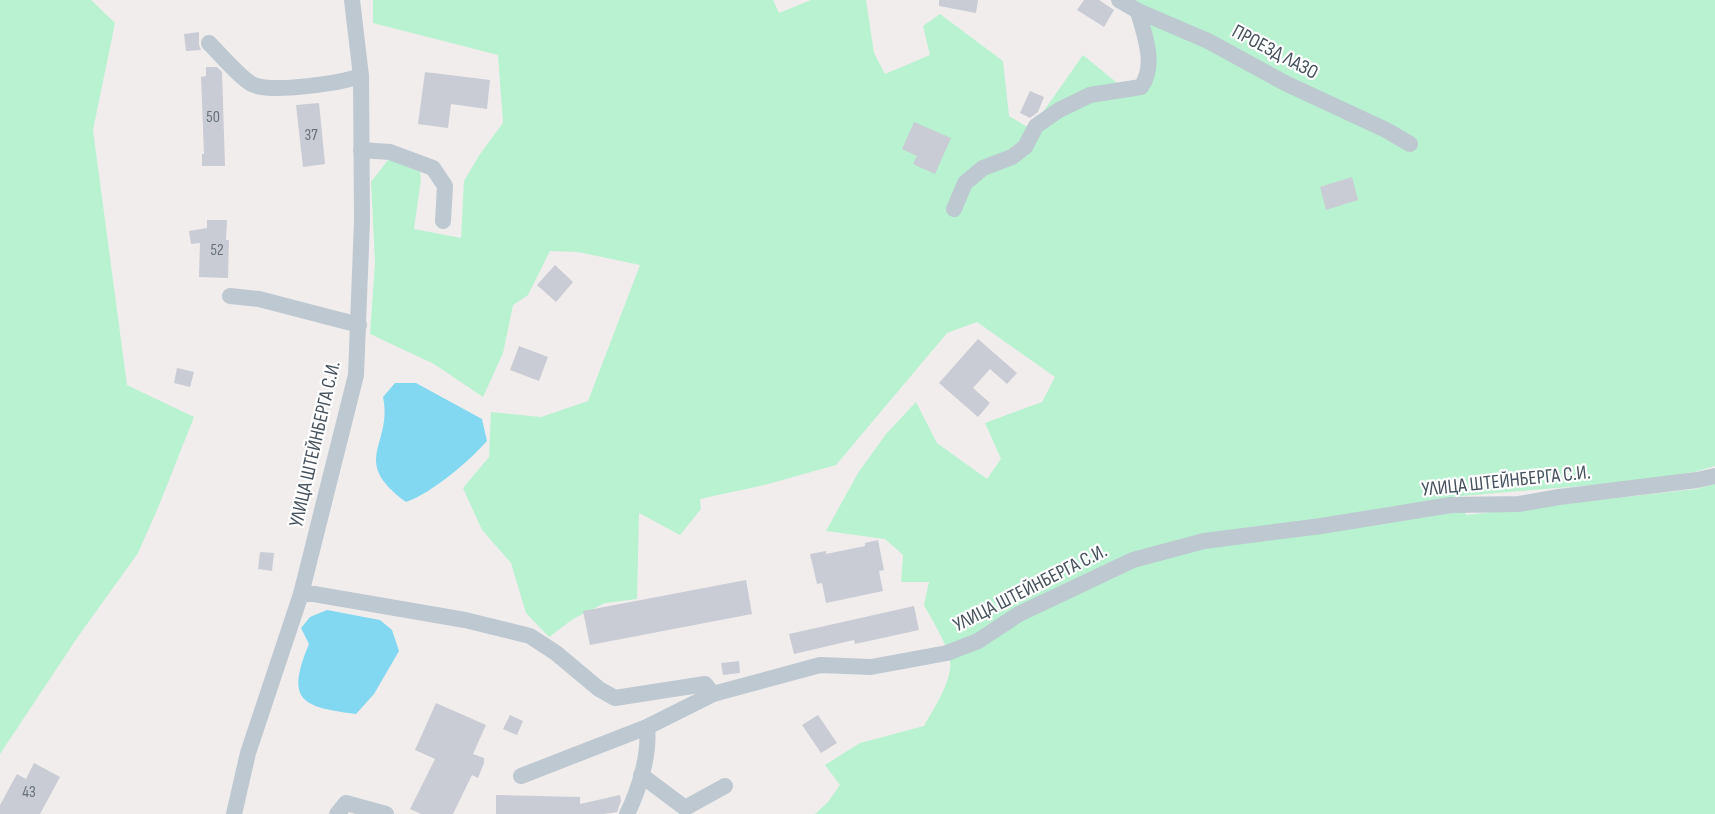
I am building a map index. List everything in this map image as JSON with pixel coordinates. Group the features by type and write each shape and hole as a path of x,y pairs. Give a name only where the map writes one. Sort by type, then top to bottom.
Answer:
{"street":[{"name":"УЛИЦА ШТЕЙНБЕРГА С.И.","path":"234,814 248,753 301,594 356,375 362,221 361,76 352,0"},
{"name":"ПРОЕЗД ЛАЗО","path":"1119,0 1208,41 1284,83 1386,130 1410,144"},
{"path":"954,209 965,183 983,168 1012,157 1025,147 1036,126 1059,110 1090,95 1141,87 1149,73 1146,39 1138,10"},
{"path":"209,44 253,85 272,89 347,81 361,76"},
{"path":"361,150 390,152 433,168 445,186 443,221"},
{"path":"230,296 259,299 359,325"},
{"name":"УЛИЦА ШТЕЙНБЕРГА С.И.","path":"522,776 647,727 713,694 820,665 871,667 947,653 978,641 1019,614 1133,560 1204,541 1321,526 1451,505 1519,504 1715,476"},
{"path":"301,594 314,594 465,620 530,636 556,653 599,689 615,698 705,684 713,694"},
{"path":"627,814 638,793 648,739 647,727"},
{"path":"641,775 685,808 725,786"},
{"path":"337,814 346,803 386,814"}],"green space":[{"path":"0,0 91,0 115,23 93,130 127,385 194,417 138,553 77,638 0,754"},
{"path":"373,0 773,0 779,13 811,0 866,0 874,53 885,74 930,55 923,26 940,14 1003,61 1009,116 1031,129 1083,55 1122,87 1140,82 1144,72 1140,6 1136,0 1715,0 1715,466 1694,472 1627,482 1461,496 1466,515 1696,489 1715,484 1715,814 815,814 828,802 840,785 825,765 860,743 924,726 942,695 950,669 946,648 924,605 929,582 901,582 903,555 885,539 826,531 858,473 886,434 916,402 937,443 987,479 1001,459 985,423 1042,402 1055,377 977,322 947,333 836,465 768,484 700,499 701,509 680,535 639,513 637,599 605,603 573,619 549,637 526,613 511,563 482,530 463,488 489,457 491,412 541,417 588,401 640,265 578,252 550,251 528,295 513,305 503,353 483,397 434,364 370,334 375,263 371,182 388,160 419,166 421,179 414,229 461,238 464,181 503,123 498,55 373,23"}],"water":[{"path":"395,383 416,383 482,419 487,441 449,476 427,492 406,502 389,487 380,475 376,463 385,414 383,397"},
{"path":"327,610 380,620 392,630 399,651 374,694 356,714 311,704 303,698 299,689 302,663 309,644 301,628 310,617"}],"building":[{"path":"939,0 978,0 976,13 939,6"},
{"path":"1084,0 1099,0 1114,10 1104,27 1077,10"},
{"path":"199,32 201,50 186,51 184,34"},
{"path":"206,67 217,67 222,72 225,166 202,166 202,154 204,154 201,77 206,76"},
{"path":"425,72 490,80 487,109 451,104 448,128 418,124"},
{"path":"1030,91 1044,97 1038,112 1030,118 1020,113"},
{"path":"319,103 325,164 303,167 296,105"},
{"path":"914,122 951,138 935,174 913,164 917,156 902,149"},
{"path":"1352,177 1358,200 1326,210 1320,187"},
{"path":"207,220 227,220 228,278 199,277 200,243 191,244 189,231 207,228"},
{"path":"555,265 573,282 556,302 537,285"},
{"path":"978,339 1017,373 1007,384 990,369 973,388 990,403 978,417 939,383"},
{"path":"519,346 548,357 539,381 510,370"},
{"path":"177,368 194,372 190,387 174,383"},
{"path":"878,540 884,570 879,571 883,591 826,603 822,583 817,584 810,554 826,551 826,554 865,546 865,543"},
{"path":"260,552 274,553 272,571 258,569"},
{"path":"746,580 752,614 590,645 583,611"},
{"path":"914,606 919,630 855,644 854,640 794,654 789,634"},
{"path":"739,661 740,673 723,675 721,663"},
{"path":"436,703 486,725 473,754 484,758 484,763 478,778 472,775 453,814 421,814 410,809 435,759 415,750"},
{"path":"510,715 523,721 517,735 503,729"},
{"path":"818,715 837,743 821,753 802,725"},
{"path":"34,763 60,777 40,814 0,814 0,805 17,774 26,779"},
{"path":"496,795 580,797 580,804 620,795 621,801 617,812 603,814 496,814"}]}
